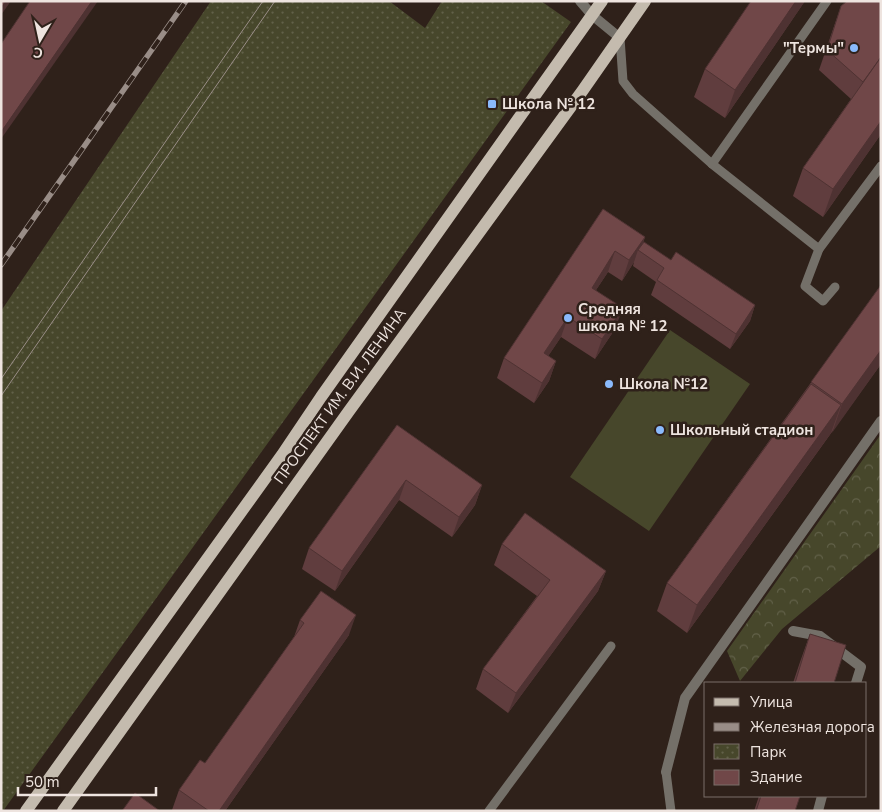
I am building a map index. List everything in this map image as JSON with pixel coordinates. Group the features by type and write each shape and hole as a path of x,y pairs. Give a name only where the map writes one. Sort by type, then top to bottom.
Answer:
{"main road":[{"name":"ПРОСПЕКТ ИМ. В.И. ЛЕНИНА","path":"26,811 276,463 602,1"},
{"name":"ПРОСПЕКТ ИМ. В.И. ЛЕНИНА","path":"63,811 646,1"}],"street":[{"path":"580,1 592,15 620,38"},
{"path":"666,772 684,698 881,421"},
{"path":"793,631 820,636 861,667 856,682"},
{"path":"818,811 822,797"}],"lane":[{"path":"712,164 827,1"},
{"path":"620,38 622,81 633,94 712,164 819,249"},
{"path":"835,287 823,301 805,286 819,249 881,166"},
{"path":"489,811 611,646"},
{"path":"666,772 671,811"}],"green space":[{"path":"211,1 389,1 425,28 442,1 541,1 571,22 3,811 1,811 1,311"},
{"name":"Школьный стадион","path":"670,330 750,384 649,531 570,477"},
{"path":"881,434 881,546 782,629 740,681 727,651"}],"building":[{"path":"1,1 6,1 1,8"},
{"path":"30,1 92,1 1,132 1,44"},
{"path":"751,1 796,1 735,90 705,69"},
{"name":"\"Термы\"","path":"847,1 881,1 881,57 863,82 827,50 841,6"},
{"path":"881,57 881,121 833,189 803,168"},
{"name":"Средняя школа № 12","path":"603,209 645,237 629,260 615,251 592,288 623,308 602,339 568,317 544,353 556,361 542,383 504,358"},
{"path":"644,242 671,260 676,252 755,305 736,334 657,280 664,268 638,250"},
{"path":"881,285 881,350 842,404 811,382"},
{"path":"811,384 841,405 697,605 667,583"},
{"path":"397,425 482,485 459,517 406,480 342,571 309,548"},
{"path":"525,513 606,571 516,693 483,669 550,580 502,544"},
{"path":"321,591 356,615 219,811 209,811 179,790 200,760 205,763 304,623 300,620"},
{"path":"810,634 846,645 834,682 795,682"},
{"path":"135,793 160,811 122,811"},
{"path":"761,797 800,797 795,811 756,811"}],"tram line":[{"path":"1,379 263,1"},
{"path":"1,396 275,1"}],"railway":[{"path":"1,265 186,1"}],"place":[{"name":"\"Термы\"","path":"854,48"},
{"name":"Школа № 12","path":"492,104"},
{"name":"Средняя школа № 12","path":"568,318"},
{"name":"Школа №12","path":"609,384"},
{"name":"Школьный стадион","path":"660,430"}]}
